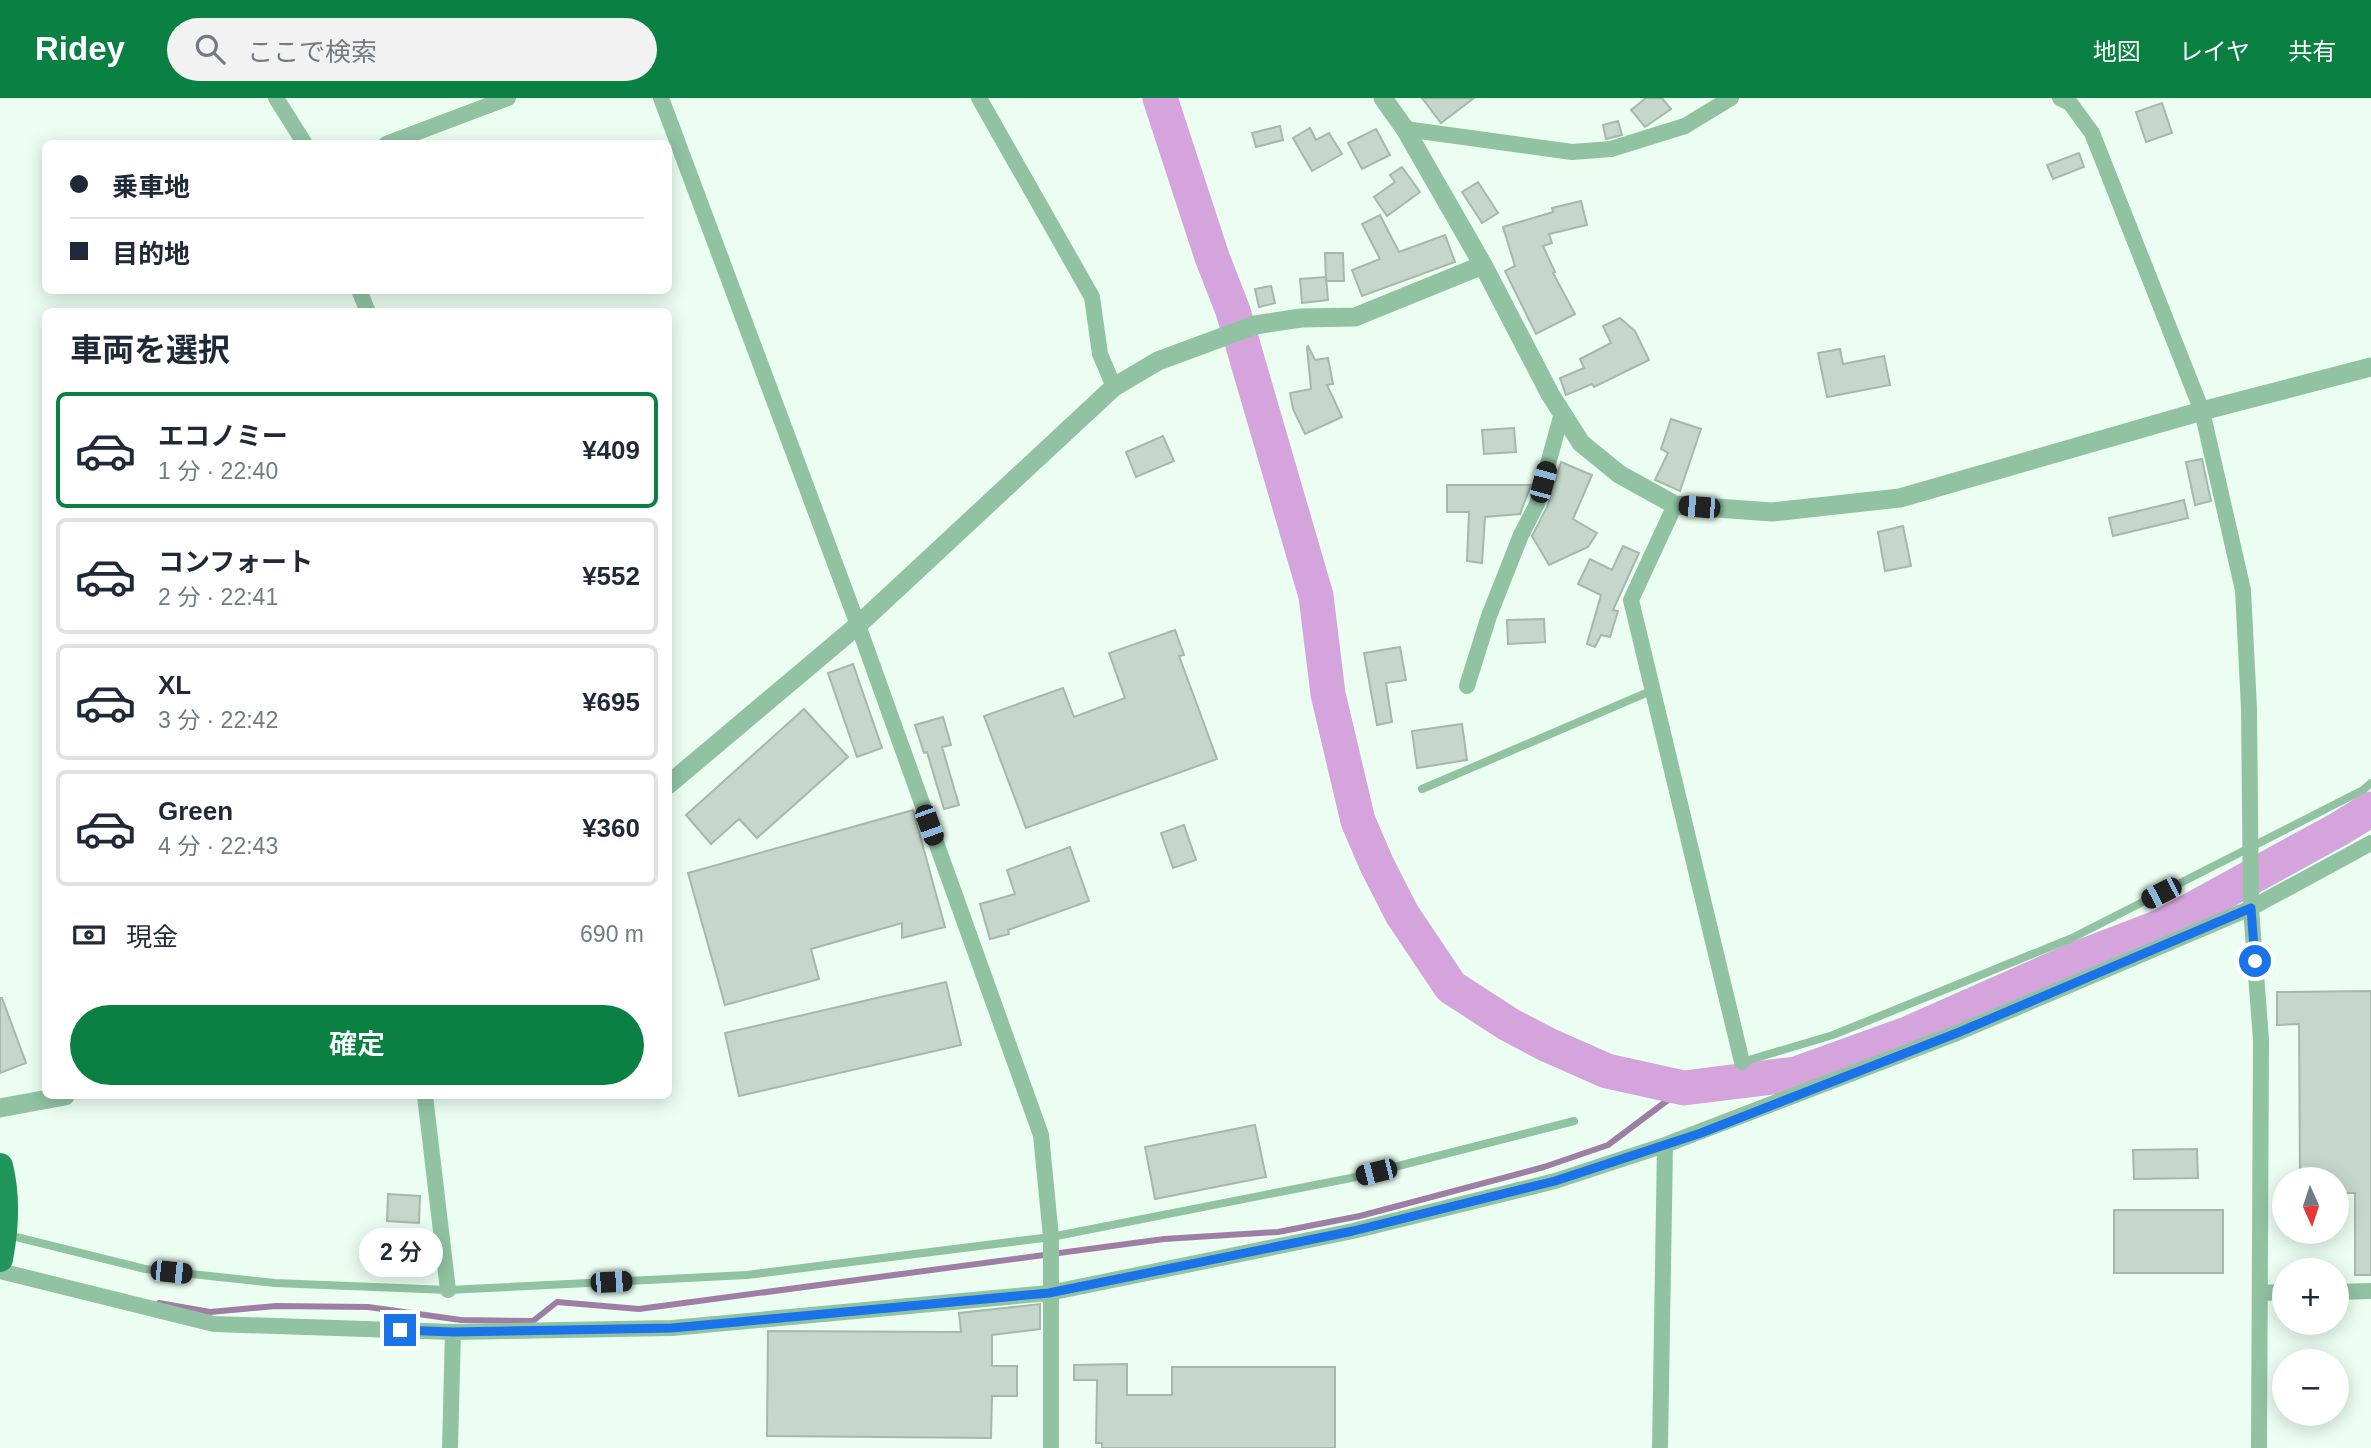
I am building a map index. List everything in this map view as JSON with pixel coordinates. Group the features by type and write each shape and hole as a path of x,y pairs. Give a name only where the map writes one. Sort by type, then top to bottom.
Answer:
{"main road":[{"path":"0,1166 5,1196 3,1247"}],"street":[{"path":"276,98 302,140"},
{"path":"397,140 508,98"},
{"path":"661,98 858,625 1041,1135 1051,1237 1051,1448"},
{"path":"979,98 1092,297 1100,354 1114,387"},
{"path":"1383,98 1405,130 1483,265 1550,394 1581,443 1619,474 1675,505 1772,512 1900,498 2202,411 2371,367"},
{"path":"1405,130 1572,152 1611,149 1685,126 1731,98"},
{"path":"2060,98 2070,103 2092,134 2202,411 2243,590 2249,708 2251,908 2261,1040 2259,1448"},
{"path":"672,782 858,625 1114,387 1158,361 1255,325 1301,318 1355,317 1483,265"},
{"path":"1467,687 1489,616 1521,536 1537,504 1562,413"},
{"path":"1675,505 1631,600 1742,1062"},
{"path":"0,1271 214,1324 453,1332 672,1328 1049,1290 1353,1231 1555,1181 1665,1145 1957,1033 2251,908 2371,843"},
{"path":"0,1108 49,1099"},
{"path":"425,1099 448,1290"},
{"path":"1660,1448 1665,1145"},
{"path":"2349,1292 2371,1291"},
{"path":"2261,1293 2272,1293"},
{"path":"450,1448 453,1332"}],"lane":[{"path":"1422,789 1653,690"},
{"path":"1742,1062 1833,1035 2072,938 2363,790 2371,783"},
{"path":"3,1247 145,1269 275,1283 448,1290 747,1275 1051,1237 1351,1178 1574,1121"}],"building":[{"path":"1422,98 1474,98 1441,123"},
{"path":"1646,98 1662,98 1671,109 1645,127 1631,110"},
{"path":"2162,103 2172,133 2146,142 2136,112"},
{"path":"1618,121 1622,135 1606,139 1603,125"},
{"path":"1280,126 1283,140 1256,147 1252,133"},
{"path":"1310,128 1316,140 1329,133 1342,154 1312,171 1293,138"},
{"path":"1376,129 1390,155 1362,169 1348,143"},
{"path":"2079,153 2084,167 2053,179 2047,165"},
{"path":"1402,167 1420,192 1387,216 1374,197 1395,182 1390,175"},
{"path":"1478,182 1498,213 1482,223 1462,192"},
{"path":"1581,201 1587,225 1549,234 1552,243 1543,246 1555,272 1553,273 1575,314 1536,334 1505,271 1515,266 1503,227 1553,212 1552,208"},
{"path":"1380,215 1399,252 1445,235 1455,262 1362,296 1352,270 1380,259 1362,224"},
{"path":"1325,253 1343,253 1344,281 1326,281"},
{"path":"1326,277 1328,300 1302,303 1300,279"},
{"path":"1271,286 1275,303 1259,307 1255,289"},
{"path":"1620,318 1635,331 1649,360 1594,387 1592,384 1566,395 1560,378 1584,368 1580,359 1611,343 1603,326"},
{"path":"1308,346 1315,360 1328,358 1333,384 1327,385 1342,417 1305,434 1293,409 1290,393 1311,389"},
{"path":"1840,349 1843,364 1884,356 1890,385 1827,397 1818,353"},
{"path":"1671,419 1701,429 1680,491 1655,480 1668,453 1661,449"},
{"path":"1514,428 1516,452 1484,454 1482,430"},
{"path":"1163,436 1174,461 1136,477 1126,452"},
{"path":"2202,459 2211,501 2195,505 2186,462"},
{"path":"1561,462 1592,475 1573,519 1597,533 1588,547 1549,565 1532,536 1547,507"},
{"path":"1447,485 1531,485 1520,514 1485,517 1482,563 1467,561 1469,512 1447,512"},
{"path":"2184,500 2188,518 2113,536 2109,518"},
{"path":"1903,526 1911,566 1885,571 1878,532"},
{"path":"1623,546 1639,553 1613,610 1618,611 1610,637 1601,635 1595,647 1587,644 1601,595 1578,584 1590,559 1612,570"},
{"path":"1544,619 1545,642 1508,644 1507,620"},
{"path":"1175,630 1184,655 1179,656 1217,759 1026,828 984,716 1063,688 1074,717 1125,698 1109,653"},
{"path":"1400,647 1406,680 1386,683 1392,722 1377,725 1364,653"},
{"path":"853,664 882,748 857,757 828,673"},
{"path":"804,709 848,757 757,838 739,819 711,844 686,815"},
{"path":"943,717 951,745 942,747 959,805 944,809 927,752 924,753 915,725"},
{"path":"1462,724 1467,760 1417,768 1412,731"},
{"path":"913,810 945,927 902,938 902,923 811,949 819,979 725,1005 688,873"},
{"path":"1184,825 1196,860 1173,868 1161,833"},
{"path":"1070,847 1089,901 1008,930 1009,934 990,939 980,904 1015,894 1007,870"},
{"path":"946,982 961,1045 739,1096 725,1033"},
{"path":"2371,991 2371,1275 2355,1275 2355,1193 2349,1193 2349,1167 2300,1167 2299,1024 2277,1025 2277,992"},
{"path":"0,998 26,1063 0,1073"},
{"path":"1255,1125 1266,1177 1155,1199 1145,1147"},
{"path":"2197,1149 2198,1178 2134,1179 2133,1150"},
{"path":"388,1194 420,1196 419,1223 387,1221"},
{"path":"2114,1210 2223,1210 2223,1273 2114,1273"},
{"path":"1040,1304 1040,1329 992,1335 992,1366 1017,1366 1017,1396 992,1396 991,1438 767,1436 768,1331 961,1332 959,1313"},
{"path":"1127,1364 1127,1395 1172,1395 1172,1367 1335,1367 1335,1448 1102,1448 1102,1443 1096,1443 1097,1380 1074,1380 1074,1365"}],"waterway":[{"path":"1160,98 1212,257 1233,311 1316,596 1328,694 1358,821 1402,914 1451,987 1508,1024 1607,1071 1684,1088 1796,1074 1907,1034 2081,957 2162,926 2371,809"},
{"path":"159,1303 210,1312 276,1306 368,1307 461,1320 533,1321 557,1302 639,1309 1164,1239 1278,1232 1360,1216 1544,1167 1608,1145 1684,1088"}],"route":[{"path":"400,1330 453,1332 672,1328 1049,1293 1353,1231 1555,1181 1701,1133 1957,1033 2251,908 2255,961"}]}
